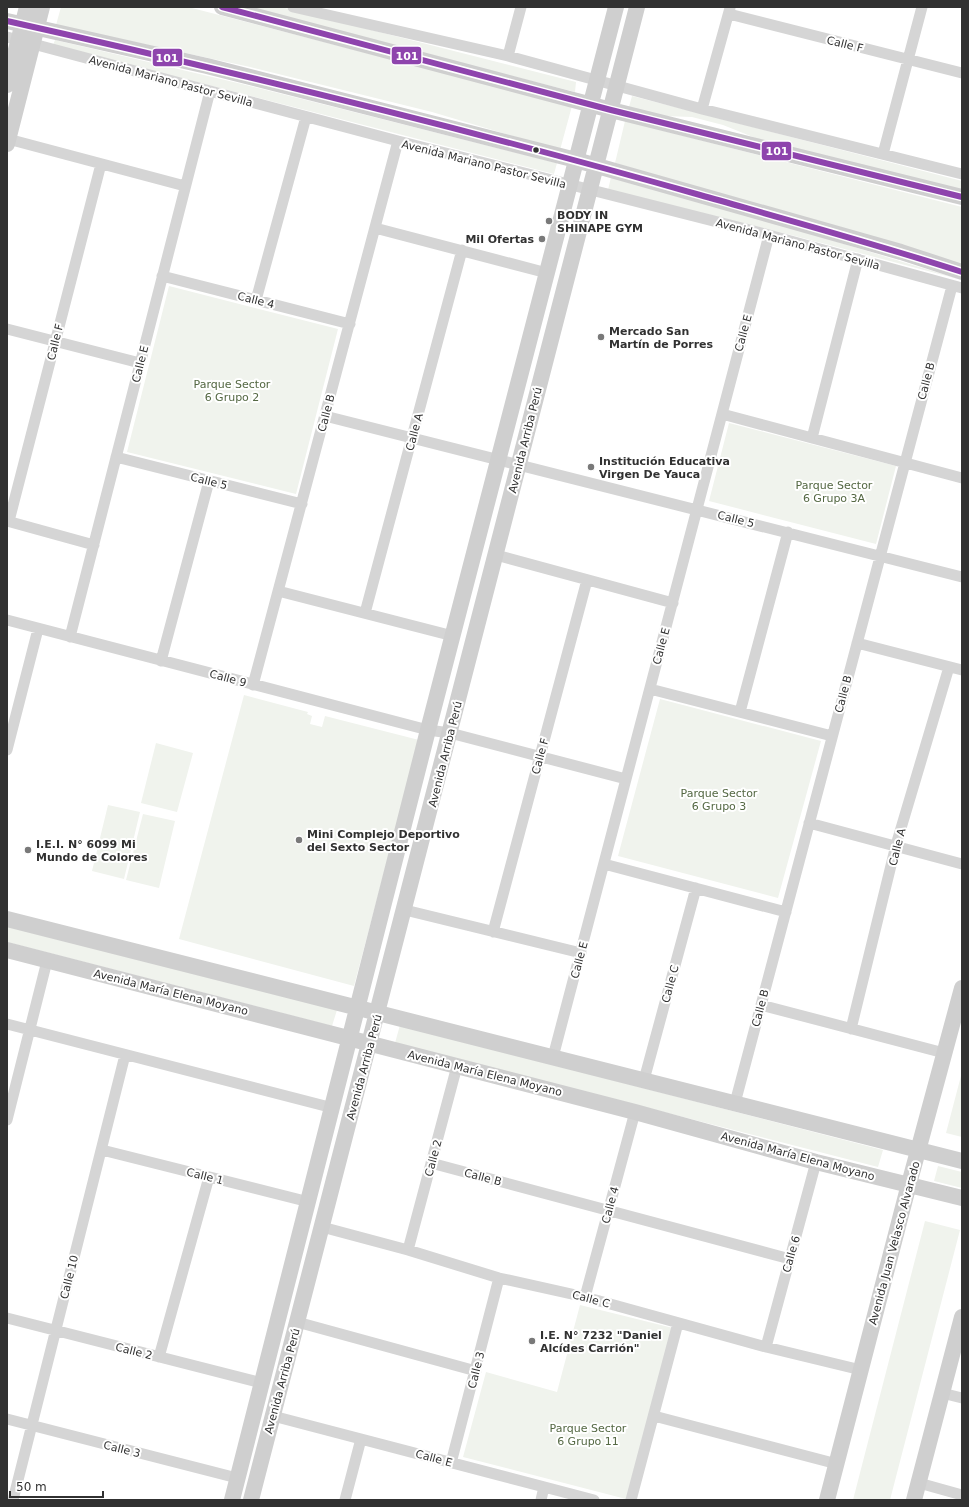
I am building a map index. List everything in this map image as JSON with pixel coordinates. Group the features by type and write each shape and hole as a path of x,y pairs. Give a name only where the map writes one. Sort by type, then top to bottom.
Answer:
{"street":[{"path":"7,85 27,7"},
{"path":"42,7 21,33 8,142 185,186"},
{"path":"222,7 611,110 962,197"},
{"path":"293,7 330,12 508,56 702,110 962,174"},
{"path":"508,56 521,7"},
{"name":"Avenida Arriba Perú","path":"251,1500 496,555 509,462 547,273 616,7"},
{"name":"Avenida Arriba Perú","path":"232,1500 453,636 509,462 589,191 637,7"},
{"path":"883,154 922,7"},
{"path":"702,110 730,10"},
{"name":"Calle F","path":"730,10 908,60 962,73"},
{"name":"Avenida Mariano Pastor Sevilla","path":"21,33 210,91 589,191 769,235 957,287"},
{"name":"Avenida Mariano Pastor Sevilla","path":"21,33 207,66 576,160 901,252 962,272"},
{"name":"Calle E","path":"70,637 210,91"},
{"path":"256,300 306,117"},
{"name":"Calle B","path":"253,685 398,141"},
{"name":"Calle F","path":"8,521 101,164"},
{"path":"376,228 547,273"},
{"name":"Calle E","path":"553,1057 769,235"},
{"name":"Calle A","path":"365,613 462,250"},
{"path":"812,438 858,260"},
{"name":"Calle 4","path":"162,276 350,324"},
{"name":"Calle B","path":"735,1103 905,463 957,287"},
{"path":"7,329 140,363"},
{"path":"722,414 962,478"},
{"path":"325,416 509,462"},
{"name":"Calle 5","path":"116,457 302,504"},
{"name":"Calle 5","path":"509,462 962,576"},
{"path":"161,661 209,481"},
{"path":"8,521 94,545"},
{"path":"740,712 788,532"},
{"path":"496,555 673,603"},
{"name":"Calle F","path":"493,932 587,580"},
{"path":"278,591 453,636"},
{"name":"Calle 9","path":"7,620 428,730 450,733 626,779"},
{"path":"7,750 38,629"},
{"path":"857,642 962,670"},
{"name":"Calle A","path":"851,1029 896,845 949,666"},
{"path":"650,689 832,736"},
{"path":"809,823 896,845 962,864"},
{"path":"604,864 786,912"},
{"name":"Calle C","path":"644,1080 696,888"},
{"path":"405,910 581,953"},
{"path":"7,919 962,1161"},
{"name":"Avenida María Elena Moyano","path":"7,950 635,1112 816,1162 962,1198"},
{"path":"7,1119 47,961"},
{"name":"Avenida Juan Velasco Alvarado","path":"828,1500 909,1184 962,988"},
{"path":"761,1005 944,1053"},
{"path":"7,1024 333,1108"},
{"name":"Calle 10","path":"13,1500 126,1055"},
{"name":"Calle 2","path":"408,1250 458,1066"},
{"name":"Calle 4","path":"586,1297 635,1112"},
{"name":"Calle 1","path":"102,1150 309,1202"},
{"name":"Calle 6","path":"766,1347 816,1162"},
{"name":"Calle B","path":"431,1163 790,1258"},
{"path":"159,1357 209,1177"},
{"name":"Calle C","path":"322,1227 408,1250 499,1278 586,1297 766,1347 861,1370"},
{"name":"Calle 3","path":"451,1462 476,1371 499,1278"},
{"path":"914,1500 962,1317"},
{"name":"Calle 2","path":"7,1318 262,1383"},
{"path":"297,1322 476,1371"},
{"path":"631,1500 678,1323"},
{"path":"942,1393 962,1398"},
{"name":"Calle E","path":"273,1416 594,1500"},
{"path":"654,1416 837,1464"},
{"name":"Calle 3","path":"7,1419 237,1478"},
{"path":"345,1500 361,1439"},
{"path":"919,1483 962,1494"},
{"path":"541,1500 544,1487"}],"green space":[{"path":"61,7 188,7 572,106 560,150 432,112 250,67 56,25"},
{"path":"242,7 281,7 576,82 575,92"},
{"path":"55,40 242,84 557,163 554,174 53,45"},
{"path":"632,96 962,181 962,192 758,139 723,125 692,117 664,116 629,107"},
{"path":"625,121 962,207 962,266 615,163"},
{"path":"611,177 795,229 962,280 795,236 608,190"},
{"name":"Parque Sector 6 Grupo 2","path":"169,286 338,329 296,494 127,452"},
{"name":"Parque Sector 6 Grupo 3A","path":"729,423 896,466 876,544 709,501"},
{"name":"Mini Complejo Deportivo del Sexto Sector","path":"244,695 308,712 307,714 312,716 310,724 322,727 325,716 419,740 354,986 179,939"},
{"name":"Parque Sector 6 Grupo 3","path":"660,699 821,741 778,898 618,856"},
{"path":"156,743 193,753 177,812 141,803"},
{"path":"108,805 140,812 124,879 92,871"},
{"path":"143,814 175,821 159,888 126,880"},
{"path":"7,926 337,1010 332,1026 7,942"},
{"path":"400,1025 883,1150 878,1167 395,1043"},
{"path":"962,1072 962,1137 946,1133"},
{"path":"938,1166 962,1172 962,1188 934,1181"},
{"path":"925,1221 960,1230 890,1500 853,1500"},
{"name":"Parque Sector 6 Grupo 11","path":"580,1305 673,1328 626,1499 463,1457 486,1372 557,1392"}],"transit line":[{"name":"101","path":"222,7 611,110 962,197"},
{"name":"101","path":"7,21 181,61 441,125 614,171 799,223 962,272"}],"place":[{"name":"BODY IN SHINAPE GYM","path":"549,221"},
{"name":"Mil Ofertas","path":"542,239"},
{"name":"Mercado San Martín de Porres","path":"601,337"},
{"name":"Institución Educativa Virgen De Yauca","path":"591,467"},
{"name":"Mini Complejo Deportivo del Sexto Sector","path":"299,840"},
{"name":"I.E.I. N° 6099 Mi Mundo de Colores","path":"28,850"},
{"name":"I.E. N° 7232 \"Daniel Alcídes Carrión\"","path":"532,1341"}]}
